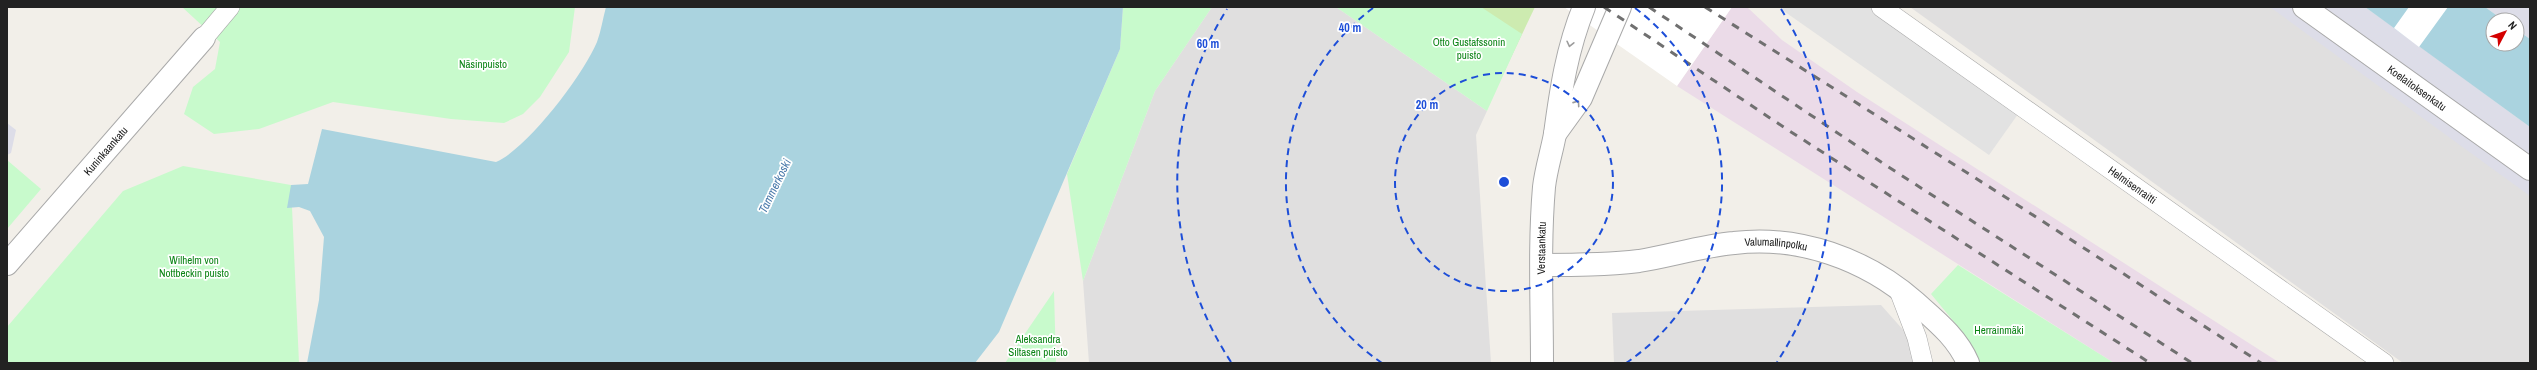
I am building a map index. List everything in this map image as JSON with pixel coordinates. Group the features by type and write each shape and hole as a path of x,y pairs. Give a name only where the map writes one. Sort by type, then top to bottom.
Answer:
{"street":[{"name":"Verstaankatu","path":"1542,363 1544,185 1555,135 1559,90 1572,36 1584,7"},
{"name":"Verstaankatu","path":"1555,135 1581,98 1620,7"},
{"name":"Koelaitoksenkatu","path":"2304,7 2530,169"},
{"name":"Kuninkaankatu","path":"7,264 204,38"},
{"name":"Valumallinpolku","path":"1542,265 1594,266 1639,260 1734,243 1761,242 1809,248 1864,266 1898,288 1947,331 1968,363"}],"lane":[{"path":"204,38 230,7"},
{"name":"Helmisenraitti","path":"1881,7 2384,363"},
{"path":"1898,288 1917,338 1923,363"}],"shaded area":[{"path":"1212,7 1336,7 1487,111 1476,135 1491,363 1089,363 1083,281 1155,91"},
{"path":"1732,7 1747,7 1782,40 1857,92 2280,363 2114,363 1677,86"},
{"path":"1778,7 1881,7 2023,107 1989,155"},
{"path":"1910,7 2279,7 2530,187 2530,363 2403,363"},
{"path":"2270,7 2365,7 2407,37 2530,127 2530,196"},
{"path":"2485,7 2530,7 2530,39 2525,36 2525,12 2492,12"},
{"path":"7,123 16,130 11,153 7,155"},
{"path":"1881,305 1921,350 1926,363 1614,363 1612,313"}],"green space":[{"name":"Näsinpuisto","path":"182,7 575,7 569,52 540,97 523,114 504,123 451,119 333,102 259,129 214,134 184,114 193,87 215,69 220,42"},
{"path":"1123,7 1212,7 1155,91 1083,281 1067,174 1120,49"},
{"name":"Otto Gustafssonin puisto","path":"1336,7 1481,7 1522,34 1487,111"},
{"path":"1415,7 1535,7 1505,70"},
{"path":"7,160 41,189 7,229"},
{"name":"Wilhelm von Nottbeckin puisto","path":"183,166 291,185 299,363 7,363 7,327 123,191"},
{"name":"Herrainmäki","path":"1958,265 2114,363 1978,363 1964,334 1931,294"},
{"name":"Aleksandra Siltasen puisto","path":"1054,291 1056,363 1005,363"}],"water":[{"name":"Tammerkoski","path":"606,7 1123,7 1120,49 999,332 975,363 307,363 319,300 324,237 310,211 299,207 287,208 291,185 308,184 322,129 496,162 509,154 538,127 580,73 597,42"},
{"path":"2365,7 2485,7 2492,12 2485,12 2485,52 2525,52 2525,36 2530,39 2530,127"}],"pier":[{"path":"1564,7 1732,7 1677,86"},
{"path":"2409,7 2448,7 2419,47 2394,28"}],"railway":[{"path":"1604,7 1788,130 2150,363"},
{"path":"1649,7 1887,166 2192,363"},
{"path":"1705,7 1999,193 2261,363"}]}
